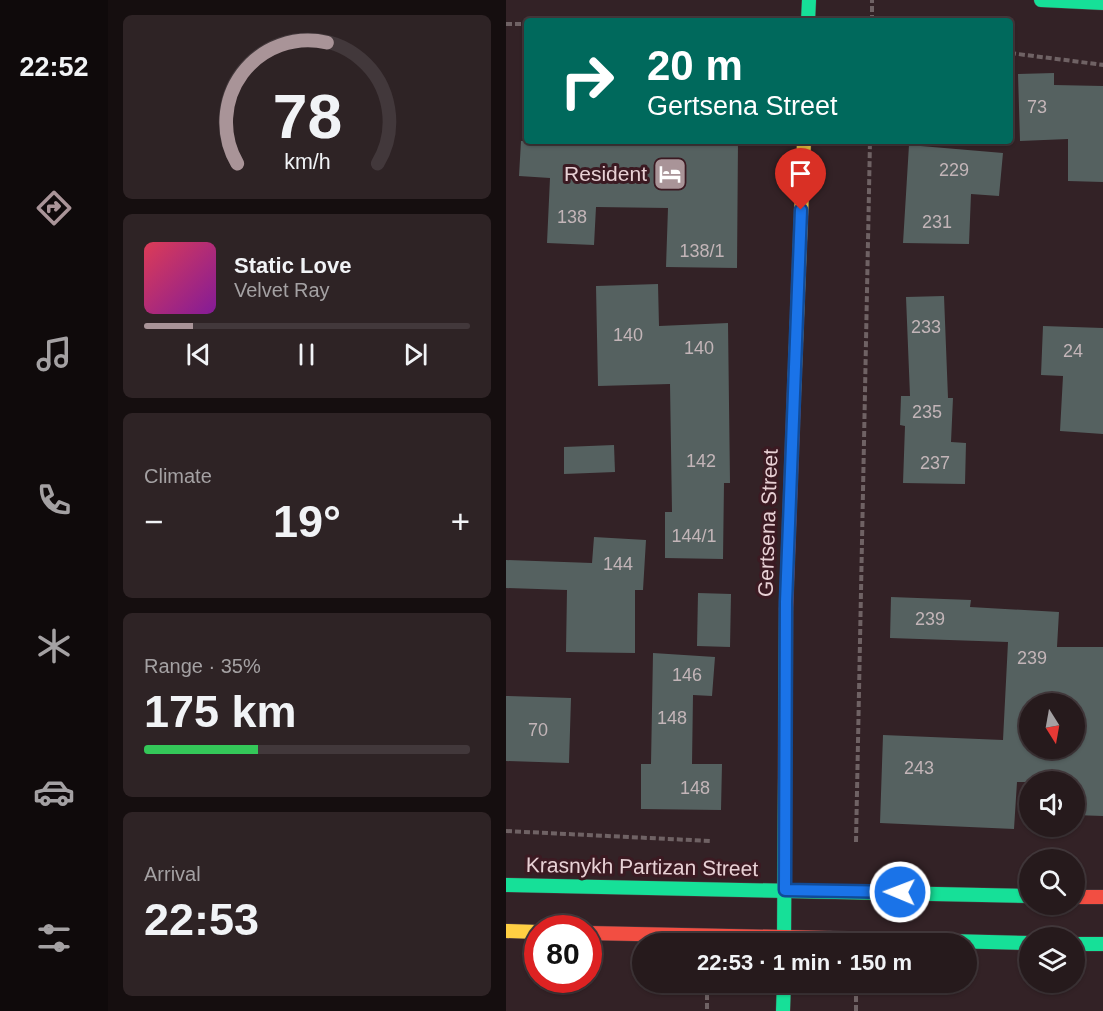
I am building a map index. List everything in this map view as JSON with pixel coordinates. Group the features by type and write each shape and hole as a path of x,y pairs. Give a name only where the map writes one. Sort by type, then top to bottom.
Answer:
{"main road":[{"path":"808,18 809,0"},
{"path":"1041,0 1103,3"},
{"name":"Gertsena Street","path":"784,933 786,602 804,144"},
{"name":"Krasnykh Partizan Street","path":"506,885 1019,896"},
{"path":"1085,897 1103,897"},
{"path":"506,931 524,932"},
{"path":"602,934 632,935"},
{"path":"977,943 1019,943"},
{"path":"1085,944 1103,944"},
{"path":"783,1011 784,993"}],"path":[{"path":"872,0 872,18"},
{"path":"506,24 524,24"},
{"path":"1013,53 1103,65"},
{"path":"856,842 870,144"},
{"path":"506,831 710,842"},
{"path":"707,993 707,1011"},
{"path":"856,993 856,1011"}],"building":[{"path":"1054,73 1054,85 1103,86 1103,182 1068,181 1068,139 1020,141 1018,74"},
{"path":"521,141 524,141 524,144 738,144 737,268 666,267 668,208 596,207 594,245 547,243 550,178 519,176"},
{"path":"909,145 1003,153 999,196 971,194 969,244 903,243"},
{"path":"658,284 659,326 728,323 730,483 724,483 723,559 665,558 665,512 672,512 670,384 598,386 596,286"},
{"path":"944,296 948,398 953,398 951,442 966,443 965,484 903,483 905,426 900,425 901,396 910,396 906,297"},
{"path":"1043,326 1103,328 1103,434 1060,431 1063,376 1041,375"},
{"path":"614,445 615,472 564,474 564,447"},
{"path":"594,537 646,540 643,590 635,590 635,653 566,652 567,590 506,588 506,560 592,563"},
{"path":"698,593 731,594 730,647 697,646"},
{"path":"891,597 971,600 970,607 1059,612 1057,647 1103,647 1103,816 1085,815 1085,771 1019,771 1014,829 880,823 883,735 1003,740 1008,642 890,638"},
{"path":"653,653 715,657 712,696 693,695 692,764 722,764 721,810 641,809 641,764 651,764"},
{"path":"506,696 571,698 569,763 506,761"}],"traffic: fast":[{"path":"808,18 809,0"},
{"path":"1041,0 1104,3"},
{"path":"784,933 786,609"},
{"path":"506,885 1019,896"},
{"path":"977,942 1019,943"},
{"path":"1085,944 1104,944"},
{"path":"783,1011 784,993"}],"traffic: slow":[{"path":"794,394 804,144"},
{"path":"506,931 524,932"}],"traffic: jam":[{"path":"786,609 794,394"},
{"path":"1085,897 1104,897"},
{"path":"602,933 632,934"}],"place":[{"name":"Resident","path":"670,174"}],"route":[{"path":"801,210 786,602 785,890 900,892"}]}
